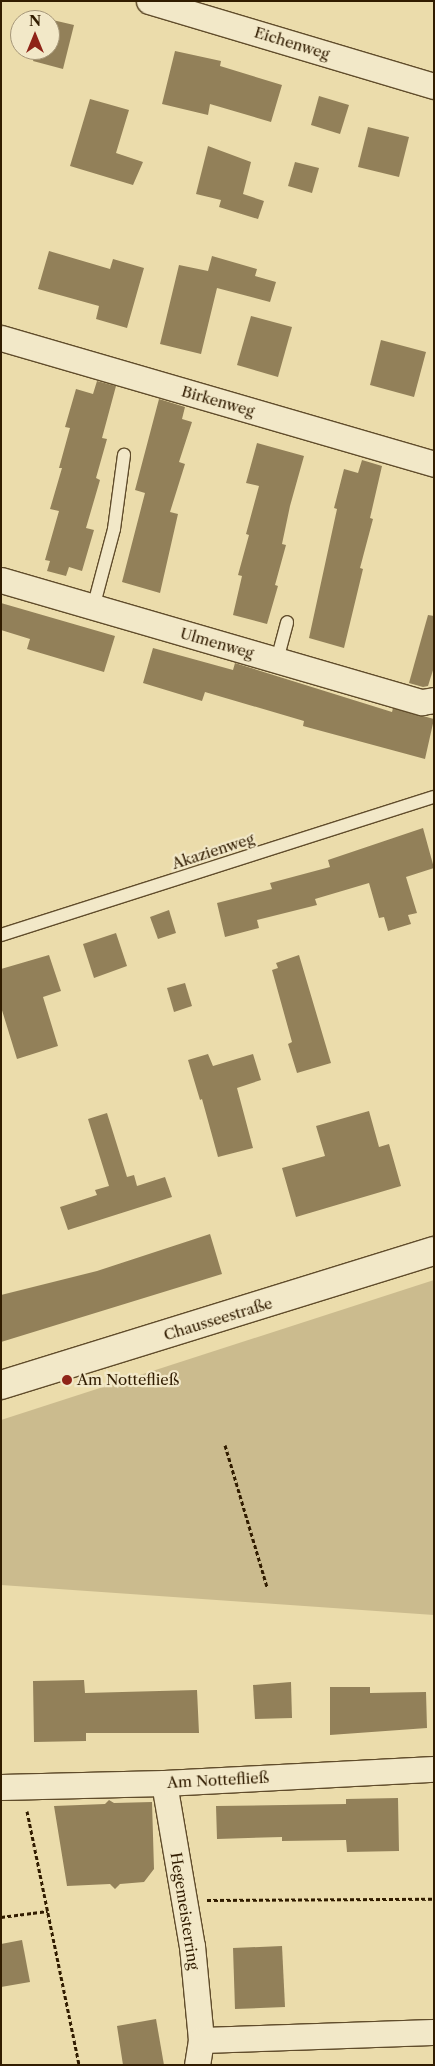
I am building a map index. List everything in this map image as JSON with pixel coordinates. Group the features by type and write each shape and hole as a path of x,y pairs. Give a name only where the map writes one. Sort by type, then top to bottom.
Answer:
{"main road":[{"name":"Chausseestraße","path":"1,1385 434,1250"}],"street":[{"name":"Eichenweg","path":"150,1 434,86"},
{"name":"Birkenweg","path":"1,338 434,464"},
{"name":"Ulmenweg","path":"1,580 422,702 434,700"},
{"name":"Am Nottefließ","path":"12,1788 164,1783 434,1769"},
{"name":"Hegemeisterring","path":"164,1783 184,1900 201,2040 197,2065"},
{"path":"201,2040 434,2032"}],"lane":[{"path":"93,608 114,529 124,455"},
{"path":"276,660 287,622"},
{"name":"Akazienweg","path":"1,935 434,797"}],"path":[{"path":"224,1445 267,1587"},
{"path":"12,1788 48,1910 79,2065"},
{"path":"184,1900 434,1899"},
{"path":"1,1917 48,1910"}],"shaded area":[{"path":"434,1280 434,1615 1,1585 1,1420"}],"building":[{"path":"60,22 74,25 63,69 33,61 60,60"},
{"path":"175,51 221,61 220,66 282,85 271,122 210,104 208,115 162,104"},
{"path":"319,96 349,105 340,134 311,125"},
{"path":"90,99 129,110 116,153 143,162 133,185 70,166"},
{"path":"368,127 409,137 399,177 358,167"},
{"path":"208,146 251,162 243,194 264,201 258,219 219,207 221,200 196,194"},
{"path":"295,162 319,168 312,193 288,186"},
{"path":"49,251 110,269 113,259 144,268 127,328 96,319 99,306 38,289"},
{"path":"212,256 257,269 255,276 276,282 270,302 217,288 201,354 160,344 179,265 208,271"},
{"path":"251,316 292,327 278,377 237,365"},
{"path":"381,340 426,352 414,397 370,385"},
{"path":"97,381 116,386 102,438 107,439 96,478 100,480 86,528 94,530 82,571 69,567 66,576 47,571 50,561 45,560 59,511 50,509 62,468 59,468 70,428 65,427 76,389 93,394"},
{"path":"159,399 185,407 182,419 192,422 179,462 185,464 170,512 178,514 160,593 122,582 145,493 135,490"},
{"path":"257,443 304,456 290,506 282,544 286,545 275,585 278,586 267,624 233,615 242,576 238,575 249,535 246,534 259,486 246,483"},
{"path":"362,460 382,466 370,518 373,519 360,568 363,569 344,648 309,638 337,509 334,508 344,469 358,473"},
{"path":"1,603 115,636 104,672 27,649 30,639 1,630"},
{"path":"428,615 434,616 434,667 428,686 423,687 409,683"},
{"path":"153,648 233,670 235,663 392,712 393,708 434,719 425,759 303,726 304,721 205,692 202,701 143,683"},
{"path":"423,828 434,868 406,877 417,913 408,915 411,924 388,931 384,917 379,918 369,883 315,899 317,905 257,920 259,928 225,937 217,903 272,889 270,883 330,867 328,860"},
{"path":"169,910 176,933 158,939 150,917"},
{"path":"116,933 127,966 94,978 83,944"},
{"path":"49,955 61,991 43,997 58,1046 17,1059 1,1007 1,969"},
{"path":"299,955 331,1063 297,1073 288,1044 292,1042 272,970 278,968 276,963"},
{"path":"185,983 192,1006 174,1012 167,988"},
{"path":"208,1054 213,1066 253,1054 261,1080 237,1088 253,1148 218,1157 202,1099 200,1100 188,1060"},
{"path":"369,1111 379,1147 389,1144 401,1186 296,1217 282,1168 325,1156 316,1126"},
{"path":"107,1113 127,1177 134,1175 137,1186 165,1177 172,1197 68,1230 60,1207 97,1195 95,1190 109,1186 88,1119"},
{"path":"210,1234 222,1274 1,1342 1,1295 97,1271"},
{"path":"84,1680 85,1693 197,1690 199,1733 86,1733 86,1741 34,1742 33,1681"},
{"path":"291,1682 292,1718 255,1719 253,1685"},
{"path":"330,1687 370,1687 370,1693 426,1692 427,1728 330,1735"},
{"path":"398,1798 399,1851 347,1852 346,1840 282,1841 282,1837 217,1839 216,1806 346,1804 346,1799"},
{"path":"109,1800 114,1803 152,1802 154,1869 144,1882 120,1884 115,1889 110,1884 67,1886 54,1806 105,1804"},
{"path":"22,1940 30,1982 1,1987 1,1944"},
{"path":"282,1946 285,2007 235,2009 233,1948"},
{"path":"156,2019 164,2065 123,2065 117,2026"}],"place":[{"name":"Am Nottefließ","path":"67,1380"}]}
